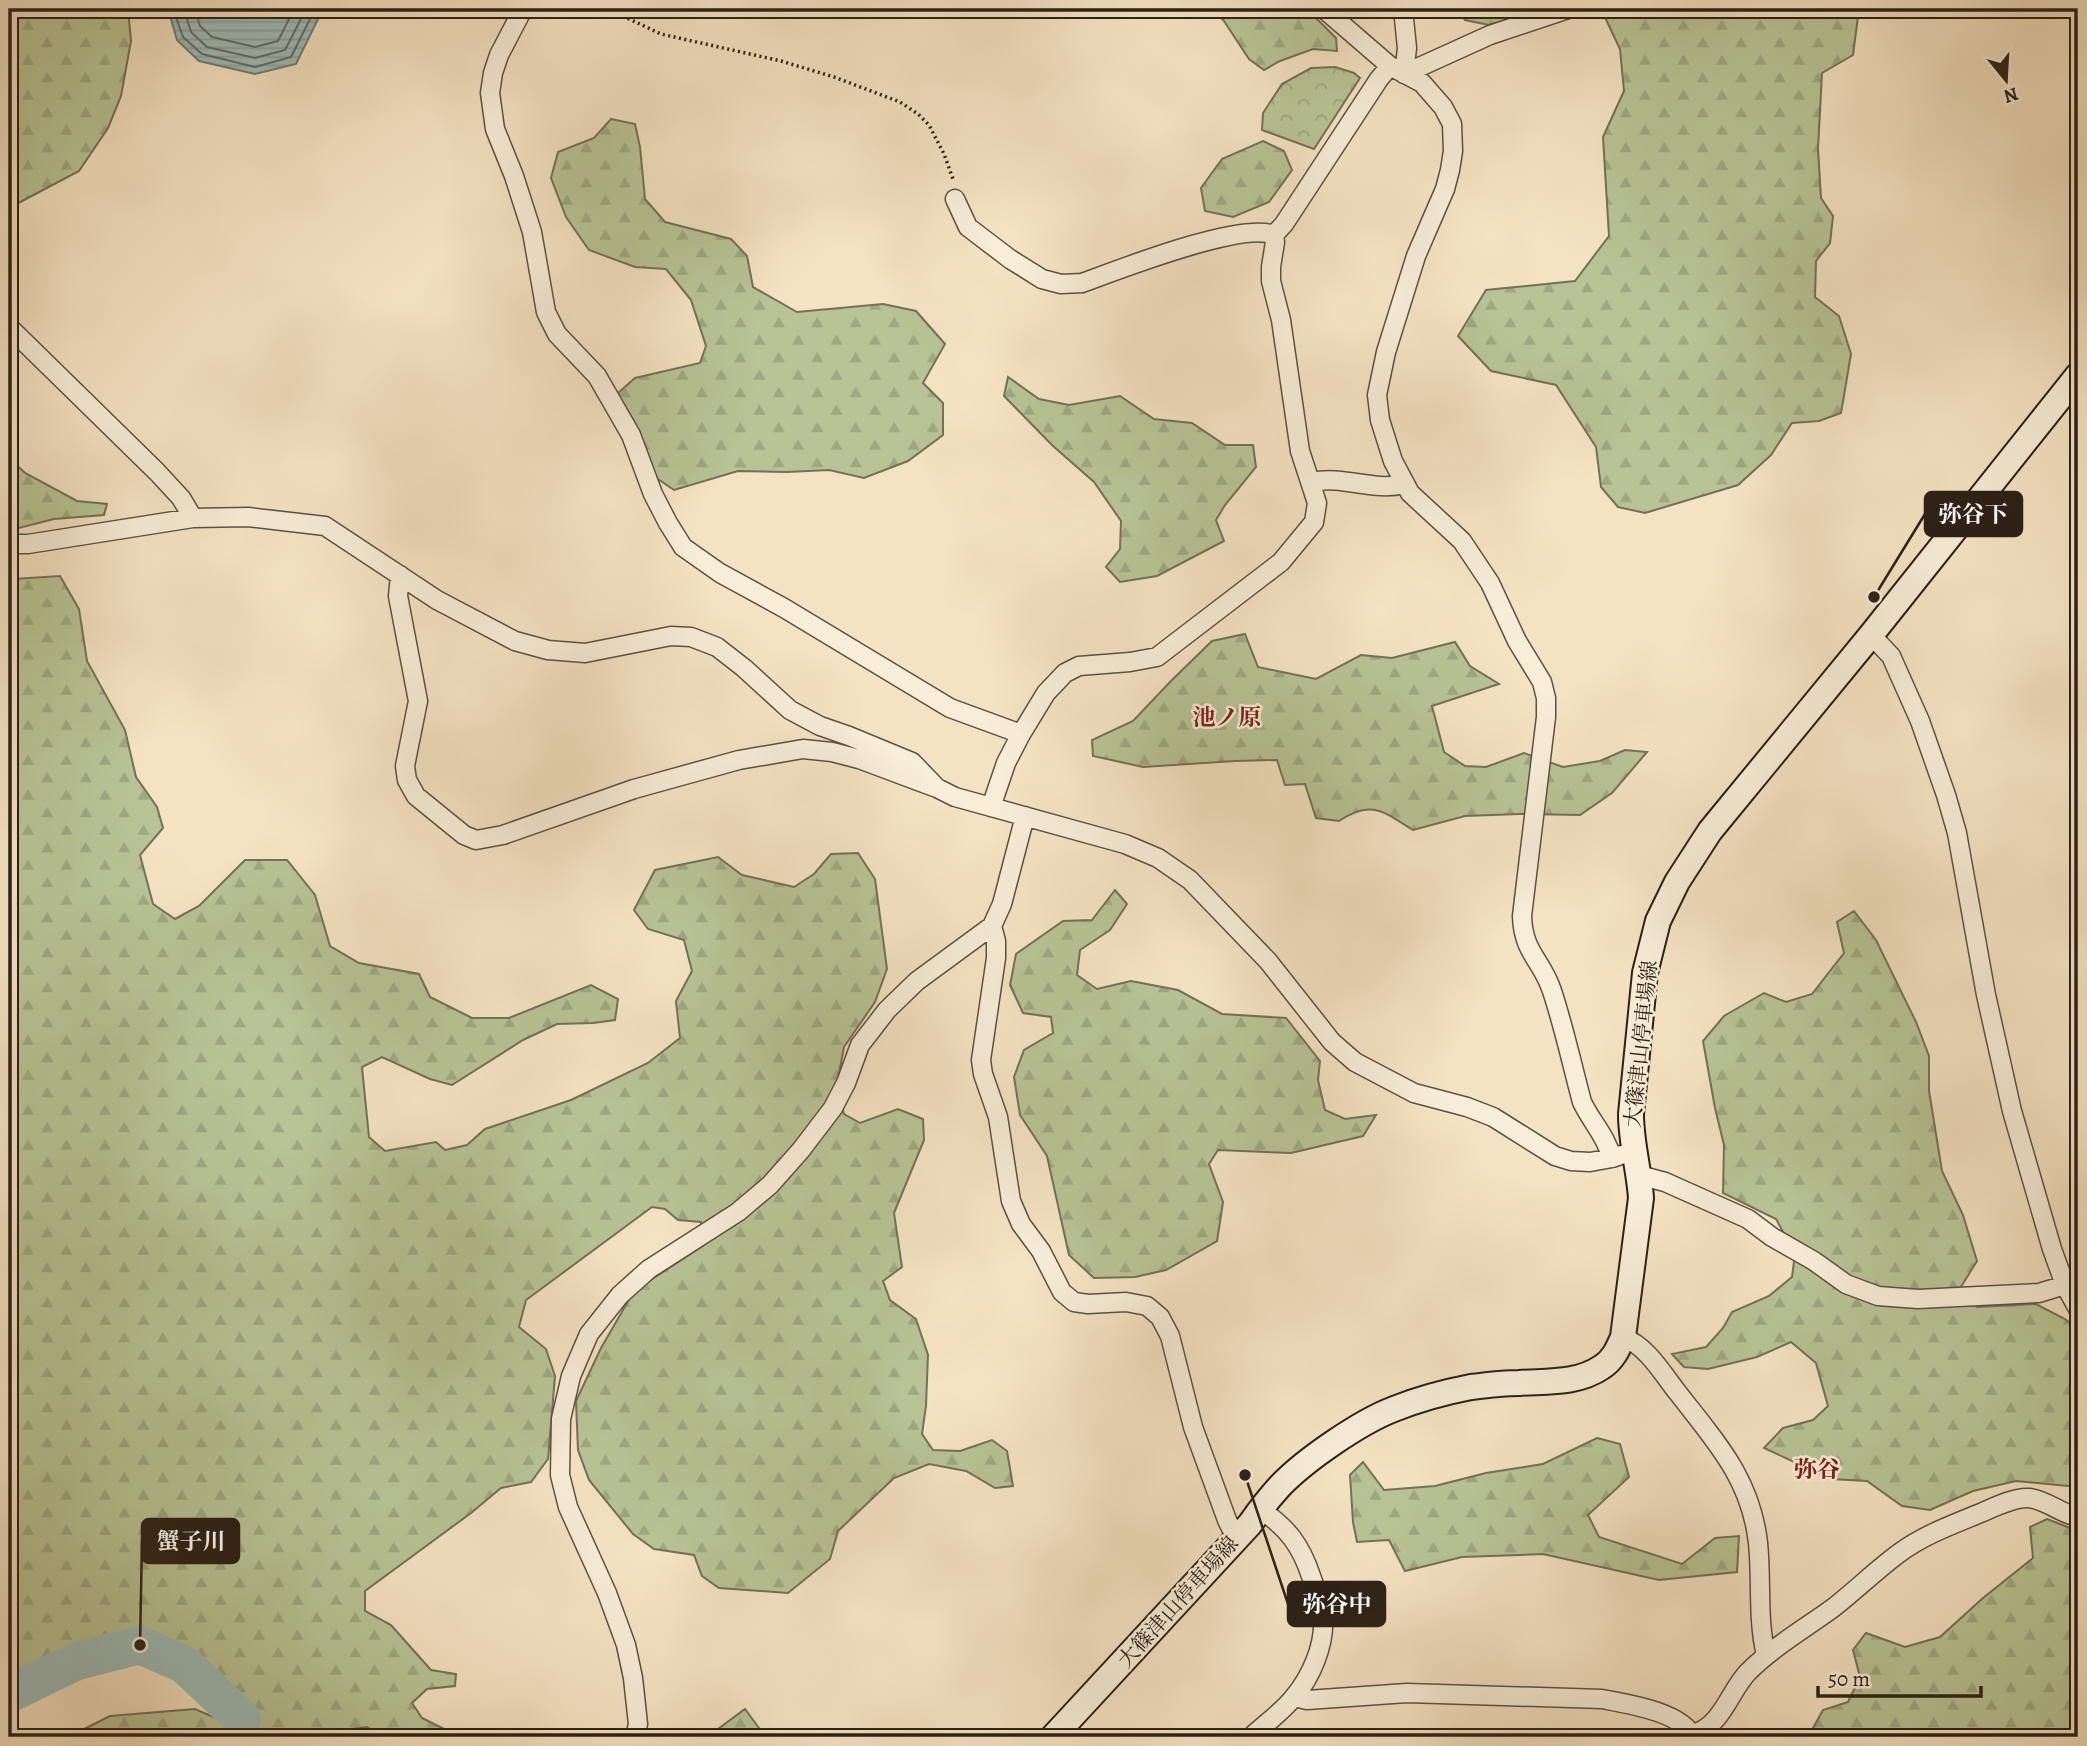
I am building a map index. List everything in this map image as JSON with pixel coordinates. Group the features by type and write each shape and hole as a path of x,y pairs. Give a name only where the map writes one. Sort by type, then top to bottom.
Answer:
{"main road":[{"name":"大篠津山停車場線","path":"1054,1737 1236,1538 1279,1487 1294,1472 1366,1422 1423,1398 1471,1388 1580,1378 1602,1367 1615,1354 1623,1337 1639,1211 1628,1162 1631,1114 1645,973 1658,921 1677,882 1710,831 2078,376"}],"street":[{"path":"523,9 499,55 490,93 495,129 532,232 546,312 557,334 597,376 612,401 631,435 653,494 683,547 720,573 784,608 950,708 1021,734"},
{"path":"1324,9 1397,70 1422,83 1443,107 1452,124 1453,151 1444,189 1416,256 1386,352 1377,395 1380,420 1393,461 1404,484 1462,541 1478,562 1517,641 1542,682 1546,698 1546,717 1522,915 1523,930 1529,950 1551,988 1587,1112 1628,1162 1665,1182 1748,1219 1846,1284 1878,1296 1918,1299 2039,1293 2065,1285"},
{"path":"1397,70 1407,48 1403,9"},
{"path":"1274,235 1284,224 1379,79 1490,35 1568,9"},
{"path":"956,199 968,227 1042,279 1061,284 1082,283 1217,238 1267,232 1274,235"},
{"path":"991,807 1006,763 1021,734 1046,693 1065,673 1079,666 1157,657 1281,562 1314,522 1317,503 1300,451 1281,320 1271,281 1274,235"},
{"path":"9,327 157,472 181,498 193,518"},
{"path":"1312,482 1325,479 1392,487 1404,484"},
{"path":"9,544 28,544 193,518 248,517 325,527 437,600 515,641 548,650 585,653 671,635 691,637 717,647 790,710 820,726 912,762 937,788"},
{"path":"400,575 398,596 418,701 405,766 407,780 416,796 464,835 476,840 503,835 634,789 739,760 803,749 832,752 859,759 955,797 1125,844 1158,858 1190,880 1268,961 1332,1042 1355,1062 1413,1093 1493,1116 1555,1156 1572,1161 1628,1162"},
{"path":"1871,635 1891,656 1920,721 1946,795 2012,1111 2052,1249 2065,1285 2078,1307"},
{"path":"635,1737 638,1724 626,1645 607,1593 568,1507 560,1475 561,1419 571,1376 589,1334 620,1295 649,1269 738,1212 769,1185 801,1150 833,1108 846,1083 860,1045 887,1010 917,981 992,926 1002,905 1025,816"},
{"path":"992,926 996,941 996,958 981,1060 998,1117 1011,1202 1021,1224 1041,1251 1062,1292 1074,1302 1126,1302 1147,1306 1160,1317 1170,1336 1193,1427 1236,1538"},
{"path":"1623,1337 1634,1342 1650,1356 1721,1448 1741,1480 1751,1505 1758,1543 1759,1609 1766,1655"},
{"path":"1294,1697 1307,1700 1407,1693 1602,1699 1663,1714 1686,1727 1693,1736 1715,1721 1745,1675 1766,1655 1842,1601 1899,1553 1936,1531 2000,1505 2028,1498 2078,1517"},
{"path":"1251,1737 1294,1697 1310,1671 1321,1646 1323,1619 1318,1594 1304,1555 1280,1522 1261,1510"}],"path":[{"path":"608,9 661,34 781,61 834,77 900,102 929,125 954,181 956,199"}],"green space":[{"path":"9,9 128,9 131,41 121,96 108,128 79,171 9,208"},
{"path":"1213,9 1307,9 1336,38 1337,51 1313,49 1264,70 1249,59"},
{"path":"1457,9 1541,9 1489,25 1465,20"},
{"path":"1601,9 1859,9 1853,55 1822,73 1818,149 1821,198 1833,216 1830,243 1816,261 1815,297 1839,316 1851,354 1841,413 1819,421 1792,423 1771,455 1738,485 1645,513 1618,507 1601,487 1596,447 1556,385 1491,371 1458,336 1486,290 1575,281 1609,236 1603,137 1624,91 1620,49"},
{"path":"1335,67 1354,73 1360,78 1314,149 1262,130 1263,113 1282,84 1311,68"},
{"path":"611,119 635,124 645,199 665,222 731,239 747,256 753,287 797,312 883,304 916,311 945,344 923,383 943,403 943,435 908,461 864,478 829,470 738,471 674,490 655,477 618,393 635,378 700,363 706,346 691,300 666,269 635,267 589,250 566,217 551,178 558,152 594,138"},
{"path":"1263,141 1284,151 1292,170 1269,202 1233,217 1205,211 1201,188 1222,159"},
{"path":"1008,377 1039,399 1069,405 1120,396 1154,419 1192,423 1225,445 1253,445 1256,467 1216,520 1224,541 1157,576 1120,582 1106,567 1120,549 1121,521 1094,482 1053,446 1004,396"},
{"path":"9,458 25,473 77,501 107,504 104,515 54,519 19,528 9,520"},
{"path":"60,576 79,609 87,661 125,730 136,777 157,807 163,828 140,855 153,904 175,919 199,906 245,860 287,860 315,895 330,946 359,963 419,974 430,997 472,1018 509,1018 591,985 618,999 615,1020 557,1024 523,1040 452,1085 430,1079 382,1057 362,1067 369,1137 385,1151 436,1142 445,1150 467,1145 485,1129 571,1100 648,1063 680,1038 676,1001 692,971 684,940 648,929 634,910 655,870 718,857 742,875 794,887 814,874 831,854 858,853 875,879 887,969 875,1002 844,1047 837,1084 844,1114 860,1123 898,1109 923,1119 924,1140 894,1213 902,1267 883,1281 890,1300 916,1319 928,1355 922,1434 933,1450 960,1451 992,1440 1007,1451 1013,1486 995,1488 966,1471 929,1464 894,1478 838,1531 830,1559 788,1593 719,1588 702,1576 694,1555 654,1549 633,1534 589,1480 578,1450 576,1401 601,1348 634,1291 704,1245 701,1222 678,1220 665,1209 652,1207 526,1300 519,1327 546,1349 555,1376 548,1459 531,1482 501,1488 365,1591 365,1611 391,1625 431,1670 456,1674 455,1686 427,1689 412,1703 422,1718 460,1737 381,1737 367,1727 345,1730 337,1737 68,1737 110,1716 195,1709 232,1725 251,1720 190,1660 142,1640 73,1654 9,1683 9,577"},
{"path":"1245,634 1258,667 1316,679 1361,655 1392,658 1455,642 1470,666 1499,684 1432,706 1444,752 1465,766 1486,767 1524,753 1563,767 1600,761 1625,750 1647,752 1612,793 1580,815 1465,816 1413,830 1385,813 1369,809 1350,814 1339,821 1316,818 1305,784 1285,785 1277,760 1143,767 1093,756 1092,740 1133,721 1212,641"},
{"path":"1115,890 1127,904 1110,930 1080,950 1077,975 1097,989 1131,981 1178,990 1222,1014 1286,1018 1320,1061 1318,1080 1325,1110 1345,1119 1376,1115 1363,1136 1291,1153 1218,1150 1209,1164 1223,1202 1217,1241 1166,1270 1135,1277 1094,1278 1069,1255 1047,1156 1020,1115 1014,1077 1024,1050 1053,1033 1051,1017 1023,1013 1010,985 1016,954 1063,921 1092,920"},
{"path":"1854,911 1876,940 1916,1022 1929,1056 1929,1091 1942,1171 1963,1215 1977,1261 1959,1290 1977,1307 2036,1304 2078,1329 2078,1487 2016,1481 1973,1491 1930,1510 1902,1506 1867,1481 1831,1479 1764,1448 1783,1428 1813,1420 1828,1406 1816,1363 1791,1342 1757,1357 1708,1369 1684,1367 1672,1354 1706,1347 1723,1328 1732,1312 1769,1296 1792,1277 1795,1254 1776,1219 1723,1193 1724,1145 1703,1041 1724,1016 1764,993 1786,1002 1812,994 1844,953 1837,922"},
{"path":"1597,1438 1620,1444 1629,1477 1588,1515 1599,1537 1682,1564 1715,1538 1739,1536 1737,1572 1659,1580 1543,1554 1462,1557 1405,1571 1389,1540 1357,1542 1350,1475 1363,1462 1384,1490 1435,1486 1486,1473 1543,1464"},
{"path":"2047,1519 2078,1531 2078,1737 1819,1737 1813,1728 1823,1710 1848,1702 1860,1677 1853,1650 1866,1633 1905,1647 1940,1637 2033,1558 2030,1527"},
{"path":"745,1709 759,1728 758,1737 711,1737 718,1729"}],"water":[{"path":"165,9 322,11 296,64 255,74 199,61 177,40 170,16"}],"waterway":[{"path":"9,1694 77,1661 140,1645 185,1665 242,1719"}],"place":[{"name":"弥谷下","path":"1874,597"},
{"name":"弥谷中","path":"1245,1475"},
{"name":"蟹子川","path":"140,1645"}],"district":[{"name":"池ノ原","path":"1227,717"},
{"name":"弥谷","path":"1817,1469"}]}
